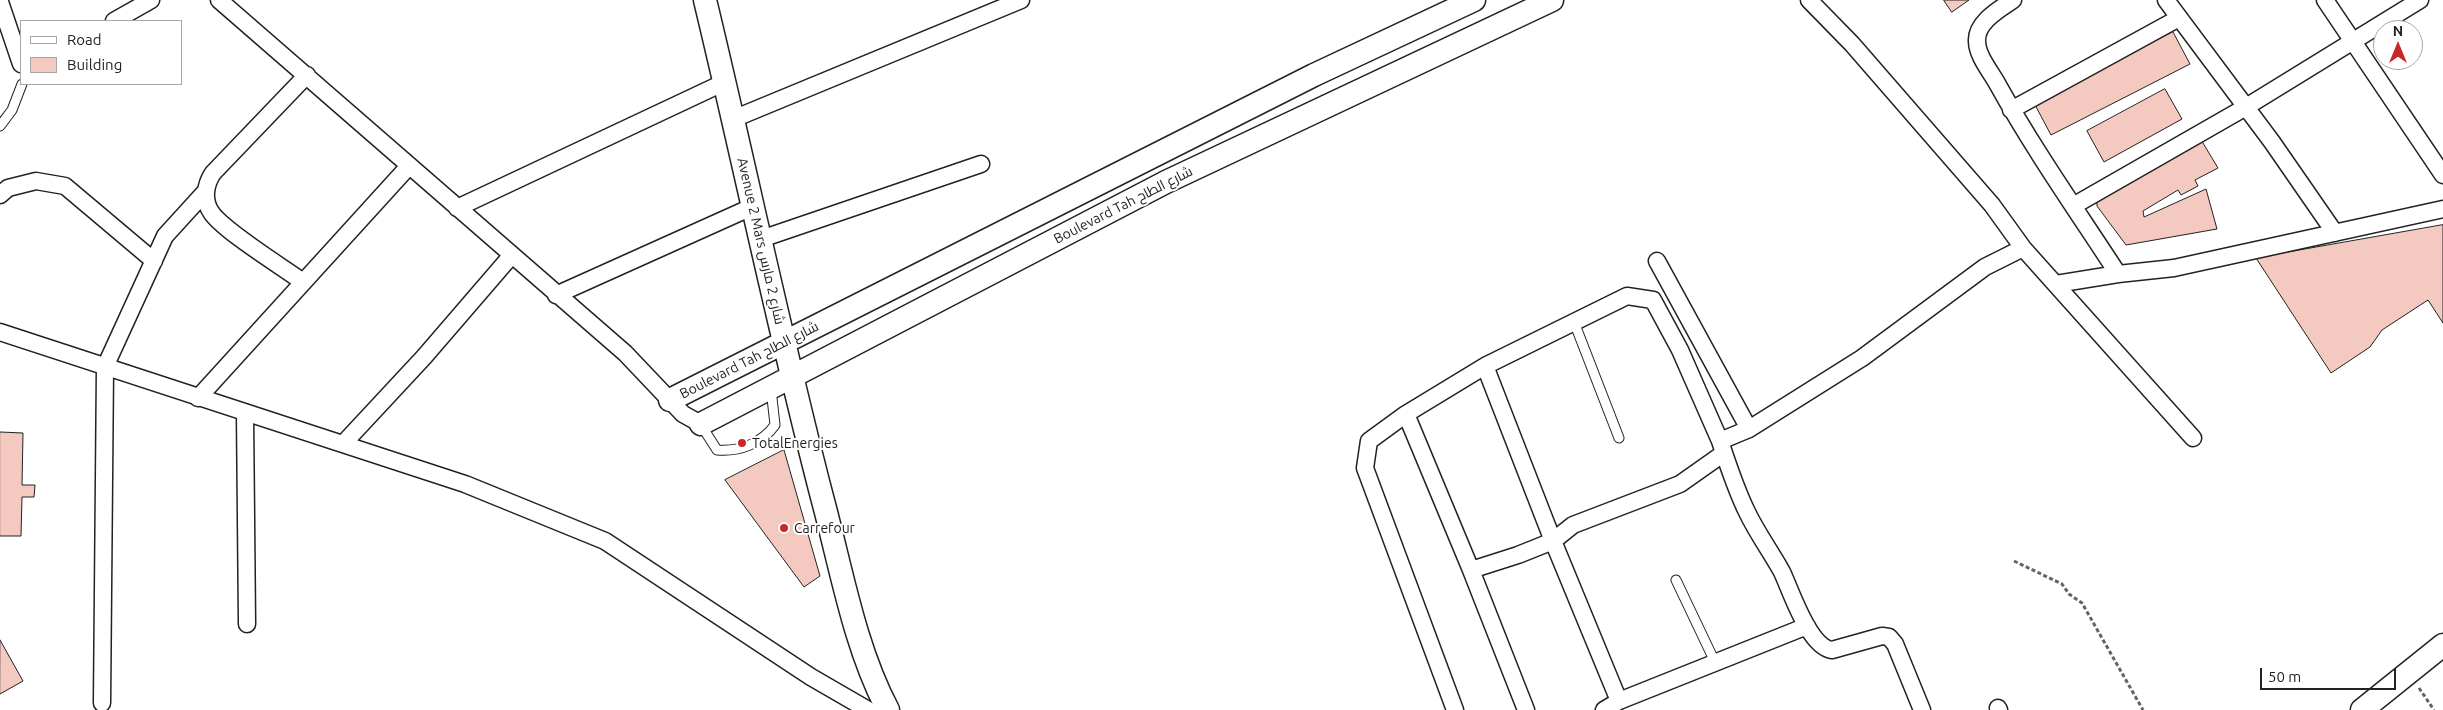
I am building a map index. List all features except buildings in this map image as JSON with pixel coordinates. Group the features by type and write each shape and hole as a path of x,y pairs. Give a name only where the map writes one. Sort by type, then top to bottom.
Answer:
{"street":[{"path":"219,0 625,354 683,414 701,424"},
{"name":"Avenue 2 Mars شارع 2 مارس","path":"705,0 785,342 781,381 843,584 879,692 888,710"},
{"path":"733,119 1021,0"},
{"name":"Boulevard Tah شارع الطاح","path":"670,400 1306,79 1474,0"},
{"name":"Boulevard Tah شارع الطاح","path":"701,424 1166,182 1552,0"},
{"path":"1810,0 1852,44 1992,205 2023,248 2193,438"},
{"path":"2013,0 1983,24 1976,40 1983,58 2011,110 2118,274"},
{"path":"2166,0 2246,107 2335,234"},
{"path":"2326,0 2443,175"},
{"path":"2073,206 2246,107 2420,0"},
{"path":"116,20 148,1"},
{"path":"0,2 20,61"},
{"path":"2011,110 2178,18"},
{"path":"303,282 218,220 208,205 206,191 208,181 213,173 306,75"},
{"path":"457,208 725,82"},
{"path":"761,239 981,164"},
{"path":"198,398 409,166"},
{"path":"0,195 8,188 36,181 65,186 154,261"},
{"path":"102,703 105,367 165,236 206,191"},
{"path":"556,295 754,206"},
{"path":"2056,284 2118,274 2174,268 2443,209"},
{"path":"1471,570 1518,555 1552,541 1573,525 1680,484 1722,447 1862,358 1985,267 2023,248"},
{"path":"343,444 424,357 511,256"},
{"path":"1657,261 1749,429"},
{"path":"1455,710 1365,468 1370,441 1406,414 1485,366 1627,296 1652,300 1680,350 1748,513 1781,572 1807,626 1821,645 1832,650 1882,636 1889,637 1895,644 1922,710"},
{"path":"0,332 465,484 605,541 796,668 868,710"},
{"path":"1485,366 1552,541 1619,701"},
{"path":"245,412 247,624"},
{"path":"1406,414 1471,570 1526,710"},
{"path":"1604,710 1619,701 1807,626"},
{"path":"2362,710 2443,645"}],"lane":[{"path":"0,126 12,110 22,85"},
{"path":"1574,322 1620,438"},
{"path":"701,424 717,450 730,451 753,443 768,435 775,425 781,381"},
{"path":"1676,580 1715,662"}],"path":[{"path":"2014,561 2062,584 2069,594 2082,603 2143,710"},
{"path":"2408,673 2434,710"}],"place":[{"name":"TotalEnergies","path":"742,443"},
{"name":"Carrefour","path":"784,528"}]}
